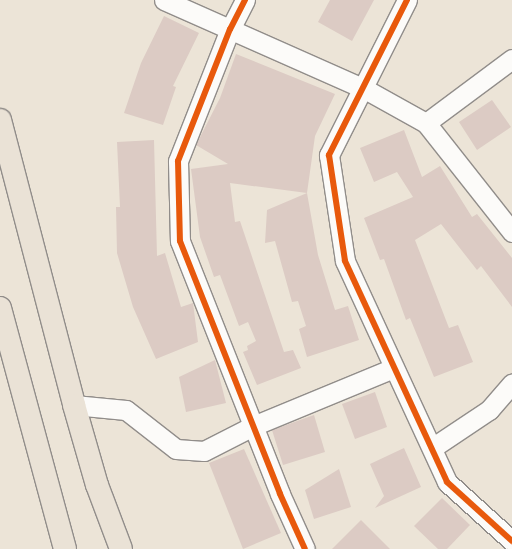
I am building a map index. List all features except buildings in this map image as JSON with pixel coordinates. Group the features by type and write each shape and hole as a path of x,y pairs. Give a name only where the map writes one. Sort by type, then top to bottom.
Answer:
{"main road":[{"path":"0,120 74,405 97,485 121,549"},
{"path":"0,308 65,549"}],"street":[{"path":"164,0 362,88 426,122 512,232"},
{"path":"244,0 230,29 178,161 180,242 253,426 305,549"},
{"path":"407,0 329,155 345,261 447,482 512,541"},
{"path":"426,122 512,59"},
{"path":"74,405 126,410 176,449 204,451 253,426 394,368"},
{"path":"432,448 489,410 512,384"}],"cycle path":[{"path":"245,0 230,29 178,161 180,241 280,494 305,549"},
{"path":"407,0 329,155 345,261 447,482 512,541"}]}
